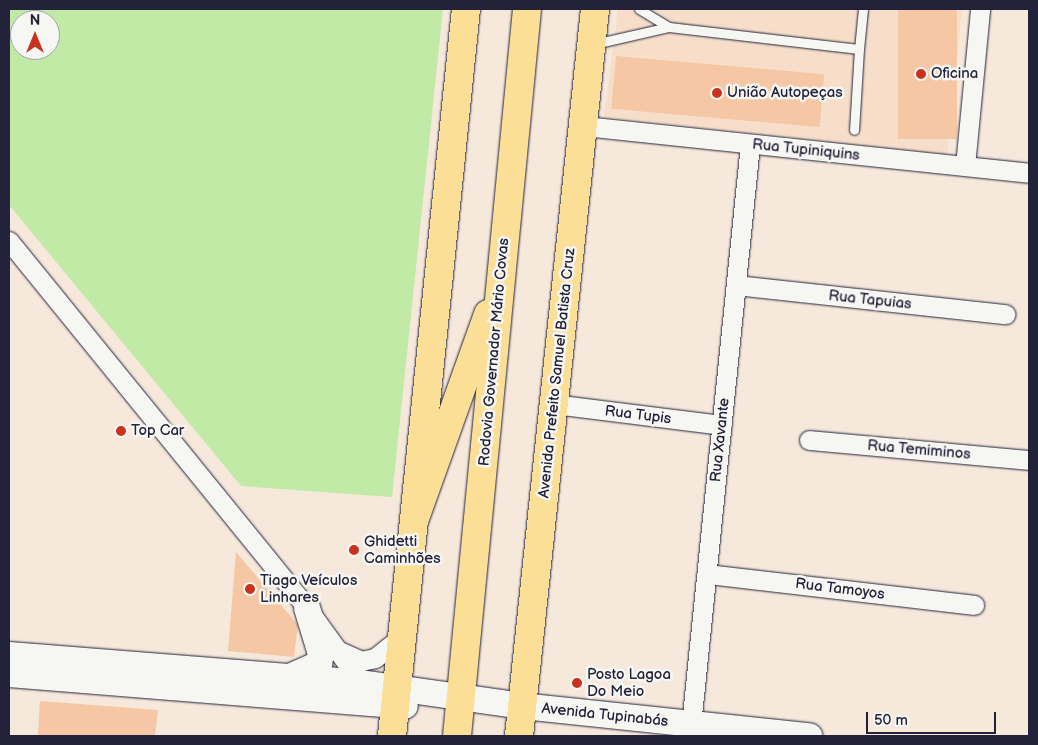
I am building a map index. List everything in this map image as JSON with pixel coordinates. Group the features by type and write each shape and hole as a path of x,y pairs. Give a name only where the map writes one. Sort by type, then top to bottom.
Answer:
{"main road":[{"path":"392,736 466,9"},
{"name":"Rodovia Governador Mário Covas","path":"459,715 527,9"},
{"name":"Avenida Prefeito Samuel Batista Cruz","path":"520,722 595,9"},
{"path":"414,521 502,275"},
{"path":"290,677 319,664 321,654 307,608"},
{"path":"9,655 361,683 396,696"},
{"path":"9,674 396,696"},
{"name":"Avenida Tupinabás","path":"396,696 459,715 641,736"},
{"name":"Avenida Tupinabás","path":"520,722 809,736"}],"street":[{"path":"965,166 980,9"},
{"name":"Rua Tupiniquins","path":"584,126 1029,173"},
{"name":"Rua Xavante","path":"702,731 706,574 750,144"},
{"path":"9,241 307,608 361,683"},
{"name":"Rua Tapuias","path":"736,285 1005,314"},
{"name":"Rua Tupis","path":"554,404 722,425"},
{"name":"Rua Temiminos","path":"809,440 1029,460"},
{"name":"Rua Tamoyos","path":"706,574 974,605"},
{"path":"335,648 361,661 375,658 396,642 403,625"}],"lane":[{"path":"639,9 669,28"},
{"path":"854,130 863,9"},
{"path":"592,44 669,28 859,49"}],"shaded area":[{"path":"618,9 962,9 947,155 604,117"}],"green space":[{"path":"9,9 443,9 392,497 241,486 9,205"}],"building":[{"name":"Oficina","path":"898,9 957,9 957,139 898,139"},
{"name":"União Autopeças","path":"616,56 824,74 820,127 611,109"},
{"name":"Tiago Veículos Linhares","path":"236,552 298,625 294,657 228,651"},
{"path":"40,701 158,710 155,736 38,736"}],"place":[{"name":"Oficina","path":"921,74"},
{"name":"União Autopeças","path":"717,93"},
{"name":"Top Car","path":"121,431"},
{"name":"Ghidetti Caminhões","path":"354,550"},
{"name":"Tiago Veículos Linhares","path":"250,589"},
{"name":"Posto Lagoa Do Meio","path":"577,683"}]}
